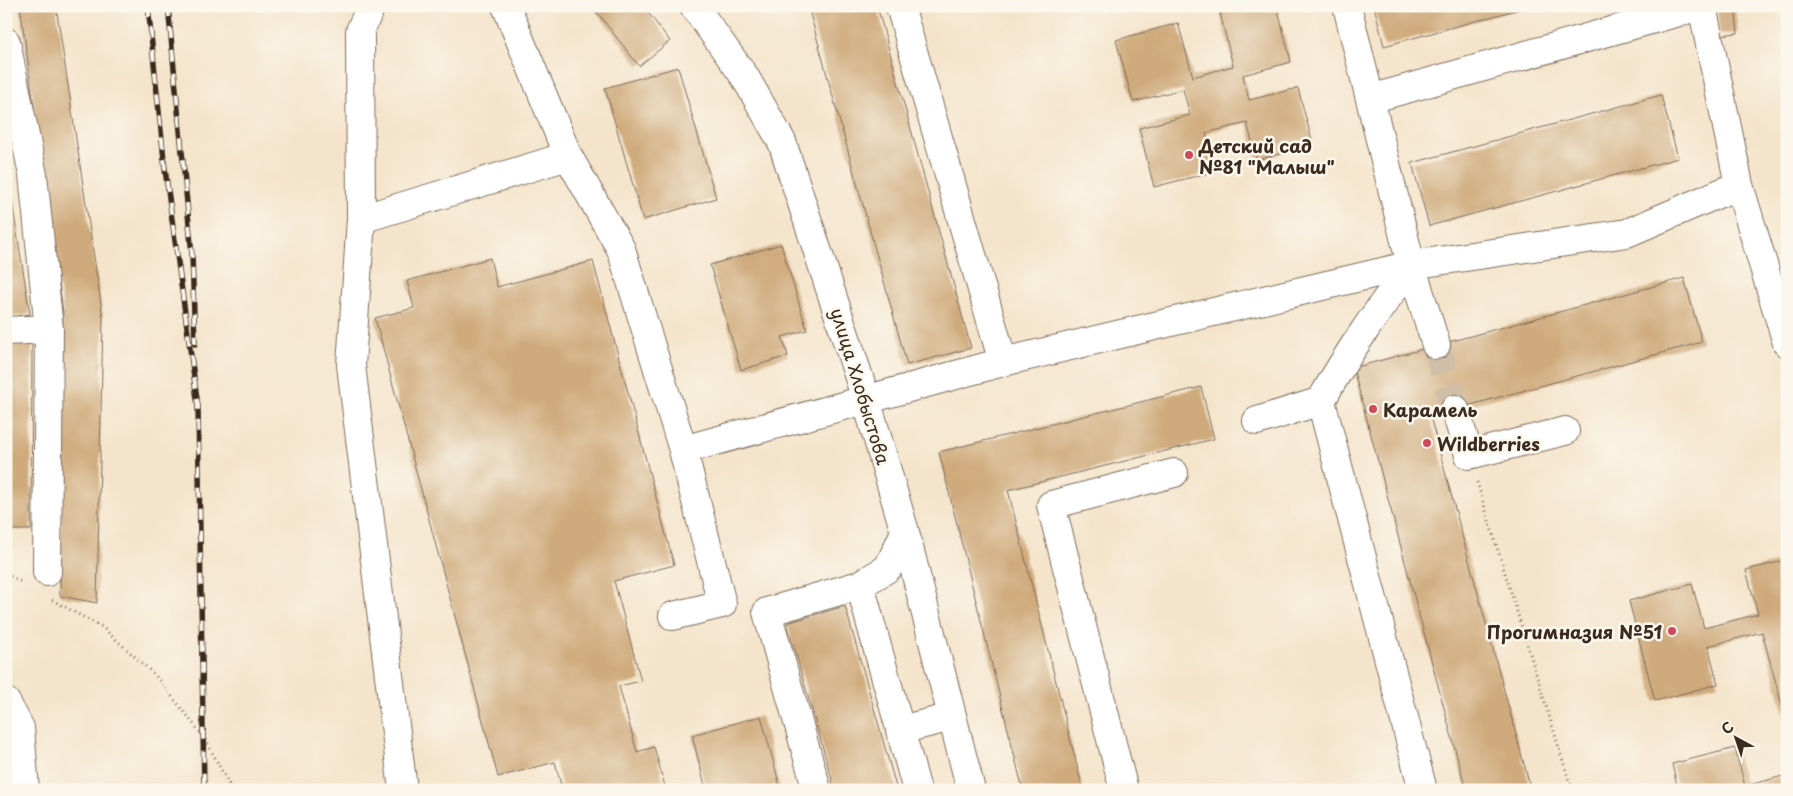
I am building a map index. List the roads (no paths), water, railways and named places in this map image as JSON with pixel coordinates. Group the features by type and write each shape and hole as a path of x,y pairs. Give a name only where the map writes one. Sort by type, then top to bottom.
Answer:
{"street":[{"path":"371,6 360,31 361,219 351,365 403,790"},
{"path":"506,6 568,156 621,250 683,450 722,604 673,616"},
{"name":"улица Хлобыстова","path":"694,6 746,77 782,142 866,399 905,532 971,790"},
{"path":"900,6 1003,362"},
{"path":"1347,6 1411,265 1436,345"},
{"path":"1370,99 1701,6 1739,185 1787,343"},
{"path":"6,42 33,175 49,330 40,585"},
{"path":"361,219 568,156"},
{"path":"683,450 1003,362 1411,265 1627,233 1739,185"},
{"path":"1411,265 1374,315 1338,369 1321,401 1423,790"},
{"path":"6,332 49,330"},
{"path":"1257,421 1321,401"},
{"path":"1456,409 1469,455 1565,431"},
{"path":"1124,790 1051,505 1174,473"},
{"path":"817,790 767,612 860,585 888,568 905,532"},
{"path":"860,585 917,790"},
{"path":"6,702 20,728 25,790"},
{"path":"900,730 952,717"}],"tunnel":[{"path":"1436,345 1455,409"}],"railway":[{"path":"148,6 165,169 198,406 204,790"},
{"path":"168,6 192,255 195,344"}],"place":[{"name":"Детский сад №81 \"Малыш\"","path":"1189,155"},
{"name":"Карамель","path":"1373,409"},
{"name":"Wildberries","path":"1427,443"},
{"name":"Прогимназия №51","path":"1672,631"}]}
